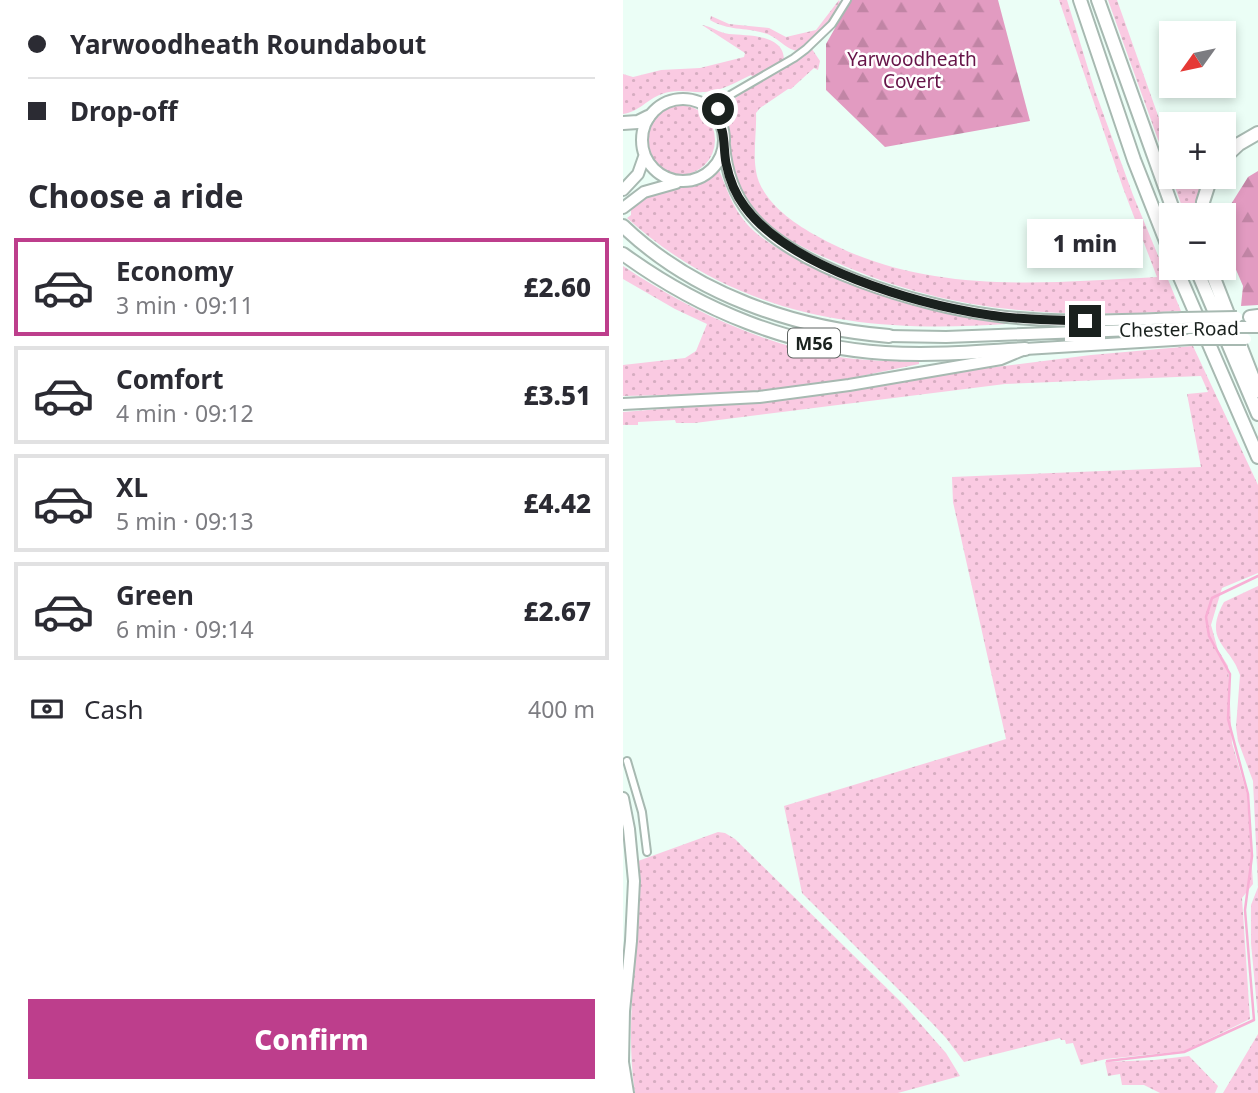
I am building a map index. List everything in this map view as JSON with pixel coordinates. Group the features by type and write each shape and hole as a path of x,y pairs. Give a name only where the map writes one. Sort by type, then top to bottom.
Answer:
{"highway":[{"path":"1080,0 1134,160 1159,224"},
{"path":"1098,0 1171,203"},
{"path":"623,123 638,122 648,117"},
{"path":"1236,146 1258,133"},
{"name":"M56","path":"623,226 666,261 719,292 802,322 842,331 889,336"},
{"name":"M56","path":"623,254 665,282 712,308 759,327 812,343 886,353 962,353 1025,349"},
{"path":"1181,280 1258,457"},
{"path":"1201,280 1258,414"},
{"path":"1215,280 1258,391"}],"main road":[{"path":"623,190 638,174 644,157 642,134 648,117 666,102 678,99 697,102 711,110 724,132 726,161 734,190 763,228 797,251 872,285 928,302 1003,317 1184,323 1250,321"},
{"path":"623,208 652,189 706,176 721,157 724,145"},
{"path":"644,157 660,175 683,182"},
{"name":"Chester Road","path":"889,336 967,337 1184,323"},
{"name":"Chester Road","path":"623,404 719,400 793,393 1001,359 1025,349 1252,339"},
{"path":"623,798 634,881 624,1011 623,1062 628,1093"}],"street":[{"path":"697,102 725,98 806,49 832,24 847,0"},
{"path":"716,117 725,98"},
{"path":"627,761 642,812 647,852"}],"shaded area":[{"path":"839,0 841,4 827,24 811,42 798,51 769,35 724,26 710,20 711,16 729,24 769,28 786,37 816,30"},
{"path":"1059,0 1067,0 1095,91 1159,258 1159,280 1168,280 1181,311 1090,314 961,302 877,279 821,256 778,232 751,205 737,180 732,163 724,109 744,91 812,49 820,61 818,70 814,68 791,89 756,113 755,157 759,182 769,199 783,214 800,226 857,255 898,269 983,281 1069,282 1157,277 1123,188"},
{"path":"1108,0 1117,0 1159,118 1159,142"},
{"path":"702,25 725,33 772,41 783,52 784,61 753,77 751,75 717,90 673,91 662,94 634,111 623,114 623,74 633,77 661,70 700,68 744,57 745,53"},
{"path":"680,105 705,115 715,140 705,165 680,175 655,165 645,140 655,115"},
{"path":"718,168 741,217 755,232 789,254 834,276 906,303 956,315 1007,322 1006,324 902,326 805,312 758,298 713,278 669,251 627,218 631,215 631,209 649,197 697,183"},
{"path":"1175,189 1201,189 1197,203 1181,203"},
{"path":"623,266 673,297 753,334 839,357 919,364 847,379 782,388 720,394 623,396 623,365 685,358 696,351 707,324 623,279"},
{"path":"1193,346 1258,485 1258,573 1222,588 1211,625 1218,650 1228,666 1232,743 1247,794 1253,884 1242,898 1250,1019 1184,1051 1106,1059 1081,1065 1073,1043 1066,1044 1065,1040 1060,1038 964,1062 931,1022 802,893 784,806 1006,739 953,502 952,477 1201,467 1187,394 1208,392 1201,376 1005,384 695,423 676,423 675,420 623,425 623,412 797,398 963,371"},
{"path":"1258,586 1258,887 1253,781 1238,741 1236,727 1240,675 1220,642 1216,626 1224,602"},
{"path":"718,832 735,839 903,1004 946,1053 960,1076 898,1093 635,1093 631,1035 638,919 638,861"},
{"path":"1258,887 1258,1018 1251,943 1251,905"},
{"path":"1258,1034 1258,1093 1223,1093"},
{"path":"1189,1056 1218,1086 1215,1093 1160,1093 1144,1085 1122,1085 1120,1074 1108,1076 1105,1062 1154,1060"}],"green space":[{"name":"Yarwoodheath Covert","path":"851,0 998,0 1030,121 885,147 826,90 826,44"},
{"path":"1258,171 1258,305 1241,306 1243,286 1236,270 1236,203 1232,203 1248,177"}],"waterway":[{"path":"1107,1061 1184,1052 1254,1020 1245,910 1252,856 1248,794 1228,719 1230,674 1209,636 1206,617 1212,598 1258,576"}],"route":[{"path":"718,109 716,117 724,132 726,161 734,190 751,216 763,228 797,251 872,285 928,302 990,315 1085,321"}]}
